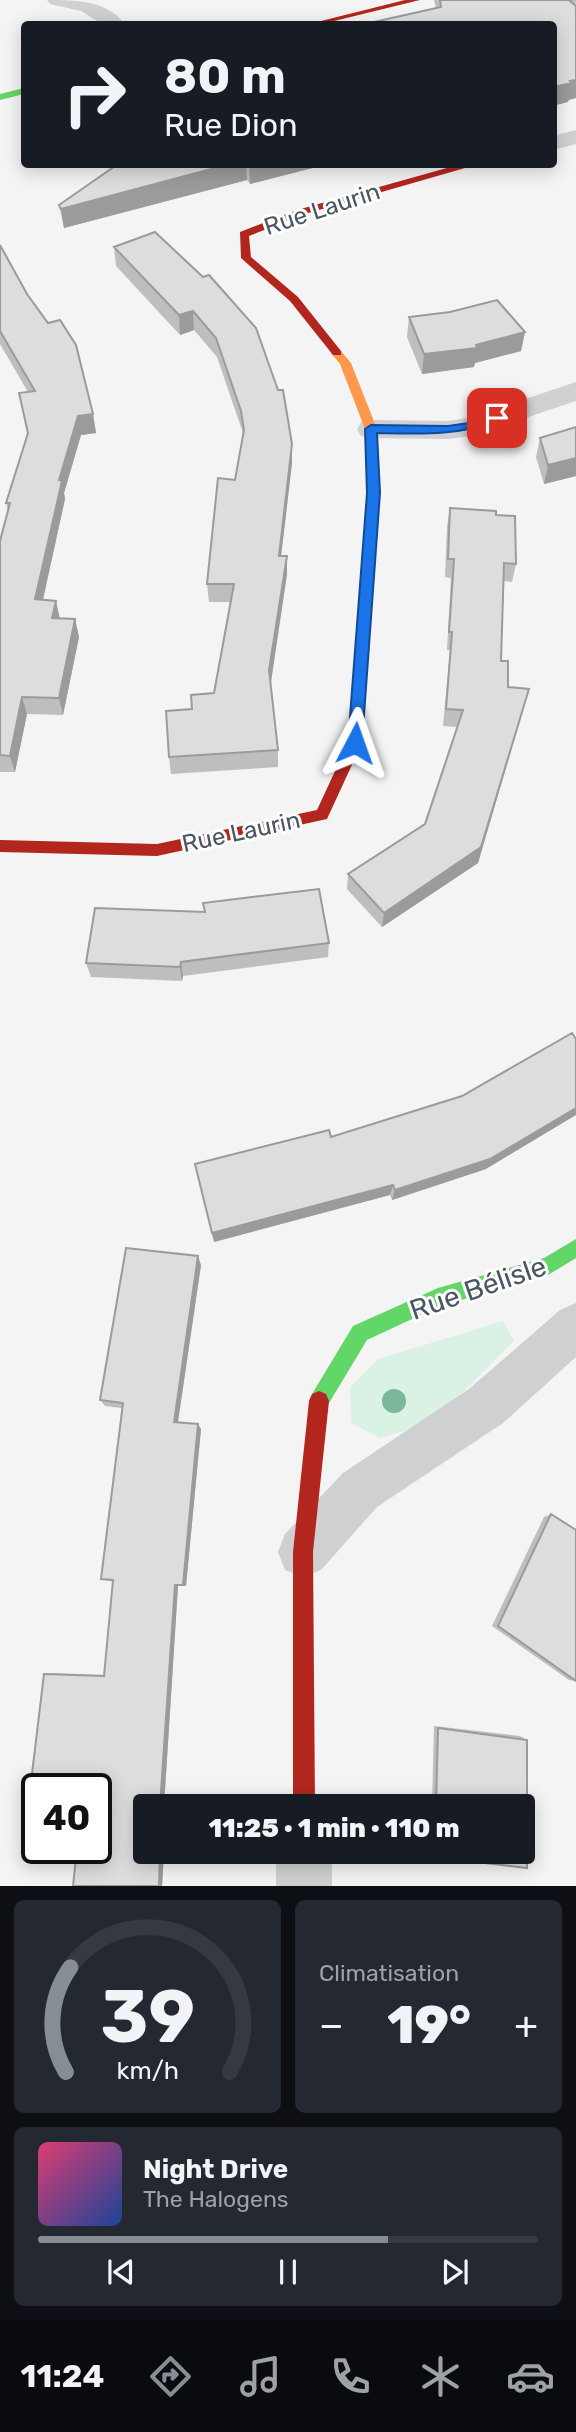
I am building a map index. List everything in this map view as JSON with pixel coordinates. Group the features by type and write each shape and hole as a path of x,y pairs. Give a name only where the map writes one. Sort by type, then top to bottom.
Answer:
{"street":[{"path":"57,0 69,1 105,15 111,21"},
{"path":"326,21 416,0"},
{"path":"0,97 21,92"},
{"path":"557,142 576,137"},
{"name":"Rue Laurin","path":"0,846 157,850 322,815 355,743 374,493 371,429 345,363 294,299 246,258 244,234 301,212 460,168"},
{"path":"371,429 448,430 471,427 576,390"},
{"name":"Rue Bélisle","path":"304,1794 303,1552 318,1398 360,1333 438,1297 548,1266 576,1248"},
{"path":"303,1552 360,1490 486,1406 576,1326"},
{"path":"304,1864 304,1886"}],"green space":[{"path":"503,1321 514,1341 432,1423 380,1438 351,1423 350,1387 378,1359"}],"building":[{"path":"440,0 571,0 576,6 576,80 557,86 557,21 378,21 441,7"},
{"path":"112,168 215,168 61,209 59,205"},
{"path":"155,232 203,277 209,275 256,328 278,390 283,390 292,444 279,556 287,556 269,670 278,750 169,757 166,711 192,709 191,695 214,693 234,584 207,584 218,478 235,480 244,430 241,411 216,338 193,311 179,315 114,247"},
{"path":"0,245 27,294 48,323 60,320 76,345 93,414 78,416 59,480 62,481 35,599 56,601 52,618 75,619 59,698 22,697 10,756 0,755 0,541 10,503 6,503 28,433 19,393 35,391 0,331"},
{"path":"497,300 525,332 476,345 477,348 424,354 409,317 450,312"},
{"path":"576,427 576,458 548,465 540,438"},
{"path":"450,508 496,511 496,515 515,516 516,564 504,563 501,661 508,661 508,687 529,689 481,847 384,913 348,874 425,824 463,710 446,709 454,559 448,559"},
{"path":"319,889 329,943 181,962 180,967 86,963 95,908 205,912 203,903"},
{"path":"572,1033 576,1039 576,1108 490,1159 395,1190 393,1185 212,1233 195,1164 329,1130 331,1137 462,1096"},
{"path":"126,1248 198,1256 174,1422 198,1424 183,1585 175,1585 161,1794 133,1794 133,1864 160,1864 159,1886 73,1886 75,1864 112,1864 112,1773 32,1773 44,1674 104,1676 113,1580 101,1579 123,1403 100,1400"},
{"path":"551,1514 576,1530 576,1681 498,1626"},
{"path":"438,1728 527,1740 527,1794 436,1794"},
{"path":"494,1864 527,1864 527,1868"}],"traffic: fast":[{"path":"0,97 21,92"},
{"path":"319,1401 360,1333 438,1297 548,1266 576,1248"}],"traffic: slow":[{"path":"337,353 345,363 371,429 374,493 358,704"}],"traffic: jam":[{"path":"326,21 416,0"},
{"path":"337,353 294,299 246,258 244,234 301,212 460,168"},
{"path":"0,846 157,850 322,815 355,743 358,704"},
{"path":"304,1794 303,1552 319,1401"}],"route":[{"path":"355,743 374,493 371,429 448,430 471,427 497,418"}]}
